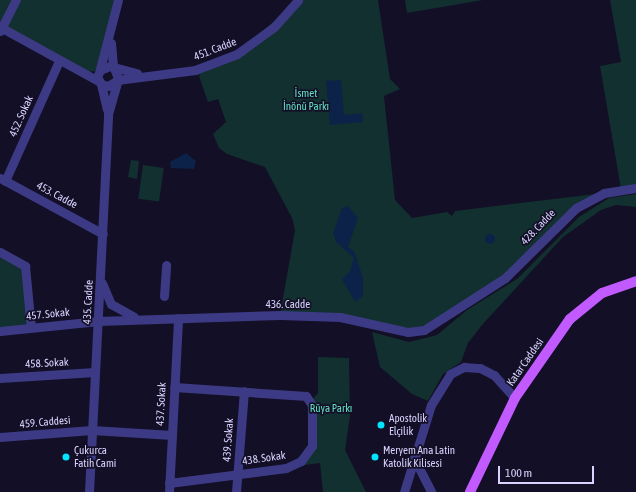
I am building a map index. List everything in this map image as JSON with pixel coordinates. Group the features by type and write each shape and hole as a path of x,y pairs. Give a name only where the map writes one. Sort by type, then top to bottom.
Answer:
{"main road":[{"name":"Katar Caddesi","path":"470,492 515,398 570,319 602,293 636,281"}],"street":[{"path":"16,0 0,29 100,83 110,86 117,81 144,74"},
{"path":"108,114 100,83 100,69 118,0"},
{"name":"451. Cadde","path":"144,74 195,70 237,54 274,27 298,0"},
{"path":"108,114 117,81 114,68 110,30"},
{"name":"452. Sokak","path":"3,180 58,61"},
{"path":"74,69 114,68 144,74"},
{"name":"435. Cadde","path":"89,492 101,280 108,114"},
{"name":"453. Cadde","path":"3,180 103,234"},
{"name":"428. Cadde","path":"467,302 513,270 576,208 604,193 636,188"},
{"path":"0,252 25,266 31,328"},
{"path":"164,296 166,265"},
{"path":"101,280 111,304 137,319"},
{"name":"436. Cadde","path":"98,320 340,317 416,332 438,324 467,302"},
{"name":"437. Sokak","path":"169,487 178,318"},
{"name":"457. Sokak","path":"0,331 98,320"},
{"path":"404,492 431,405 456,370 480,368 494,375 515,398"},
{"name":"458. Sokak","path":"0,378 95,372"},
{"name":"438. Sokak","path":"169,487 237,474 292,466 312,446 309,399 293,393 174,387"},
{"name":"439. Sokak","path":"236,492 244,391"},
{"name":"459. Caddesi","path":"0,437 92,430 172,435"},
{"path":"414,458 431,492"}],"green space":[{"path":"0,0 118,0 97,71 87,72 0,27"},
{"name":"İsmet İnönü Parkı","path":"298,0 378,0 390,79 400,89 384,96 395,200 412,218 447,212 452,216 455,211 604,193 587,201 513,270 424,330 280,315 295,230 292,218 265,167 227,154 219,148 213,134 226,122 218,99 208,102 199,76 201,70 237,54"},
{"path":"405,0 483,0 407,13"},
{"path":"610,0 636,0 636,188 621,189 600,66 621,62"},
{"path":"131,160 139,161 137,179 128,177"},
{"path":"143,165 164,168 159,202 138,199"},
{"path":"636,194 636,207 616,205 601,210 563,237 482,325 468,343 461,362 443,374 428,401 412,394 380,367 372,332 409,342 437,335 467,310 517,279 579,217 609,198"},
{"path":"0,252 25,266 31,328 0,331"},
{"name":"Rüya Parkı","path":"318,357 349,358 350,416 345,450 366,492 323,492 320,463 304,465 301,461 308,454 311,401 318,393"}],"water":[{"path":"341,80 344,115 362,113 363,122 330,125 326,81"},
{"path":"186,153 196,161 194,169 171,168 170,162"},
{"path":"348,206 358,218 348,247 354,251 363,278 363,296 355,302 342,279 350,271 354,258 336,242 333,233 342,208"},
{"path":"490,234 495,239 490,244 485,239"}],"place":[{"name":"Apostolik Elçilik","path":"381,425"},
{"name":"Çukurca Fatih Cami","path":"66,457"},
{"name":"Meryem Ana Latin Katolik Kilisesi","path":"375,457"}]}
